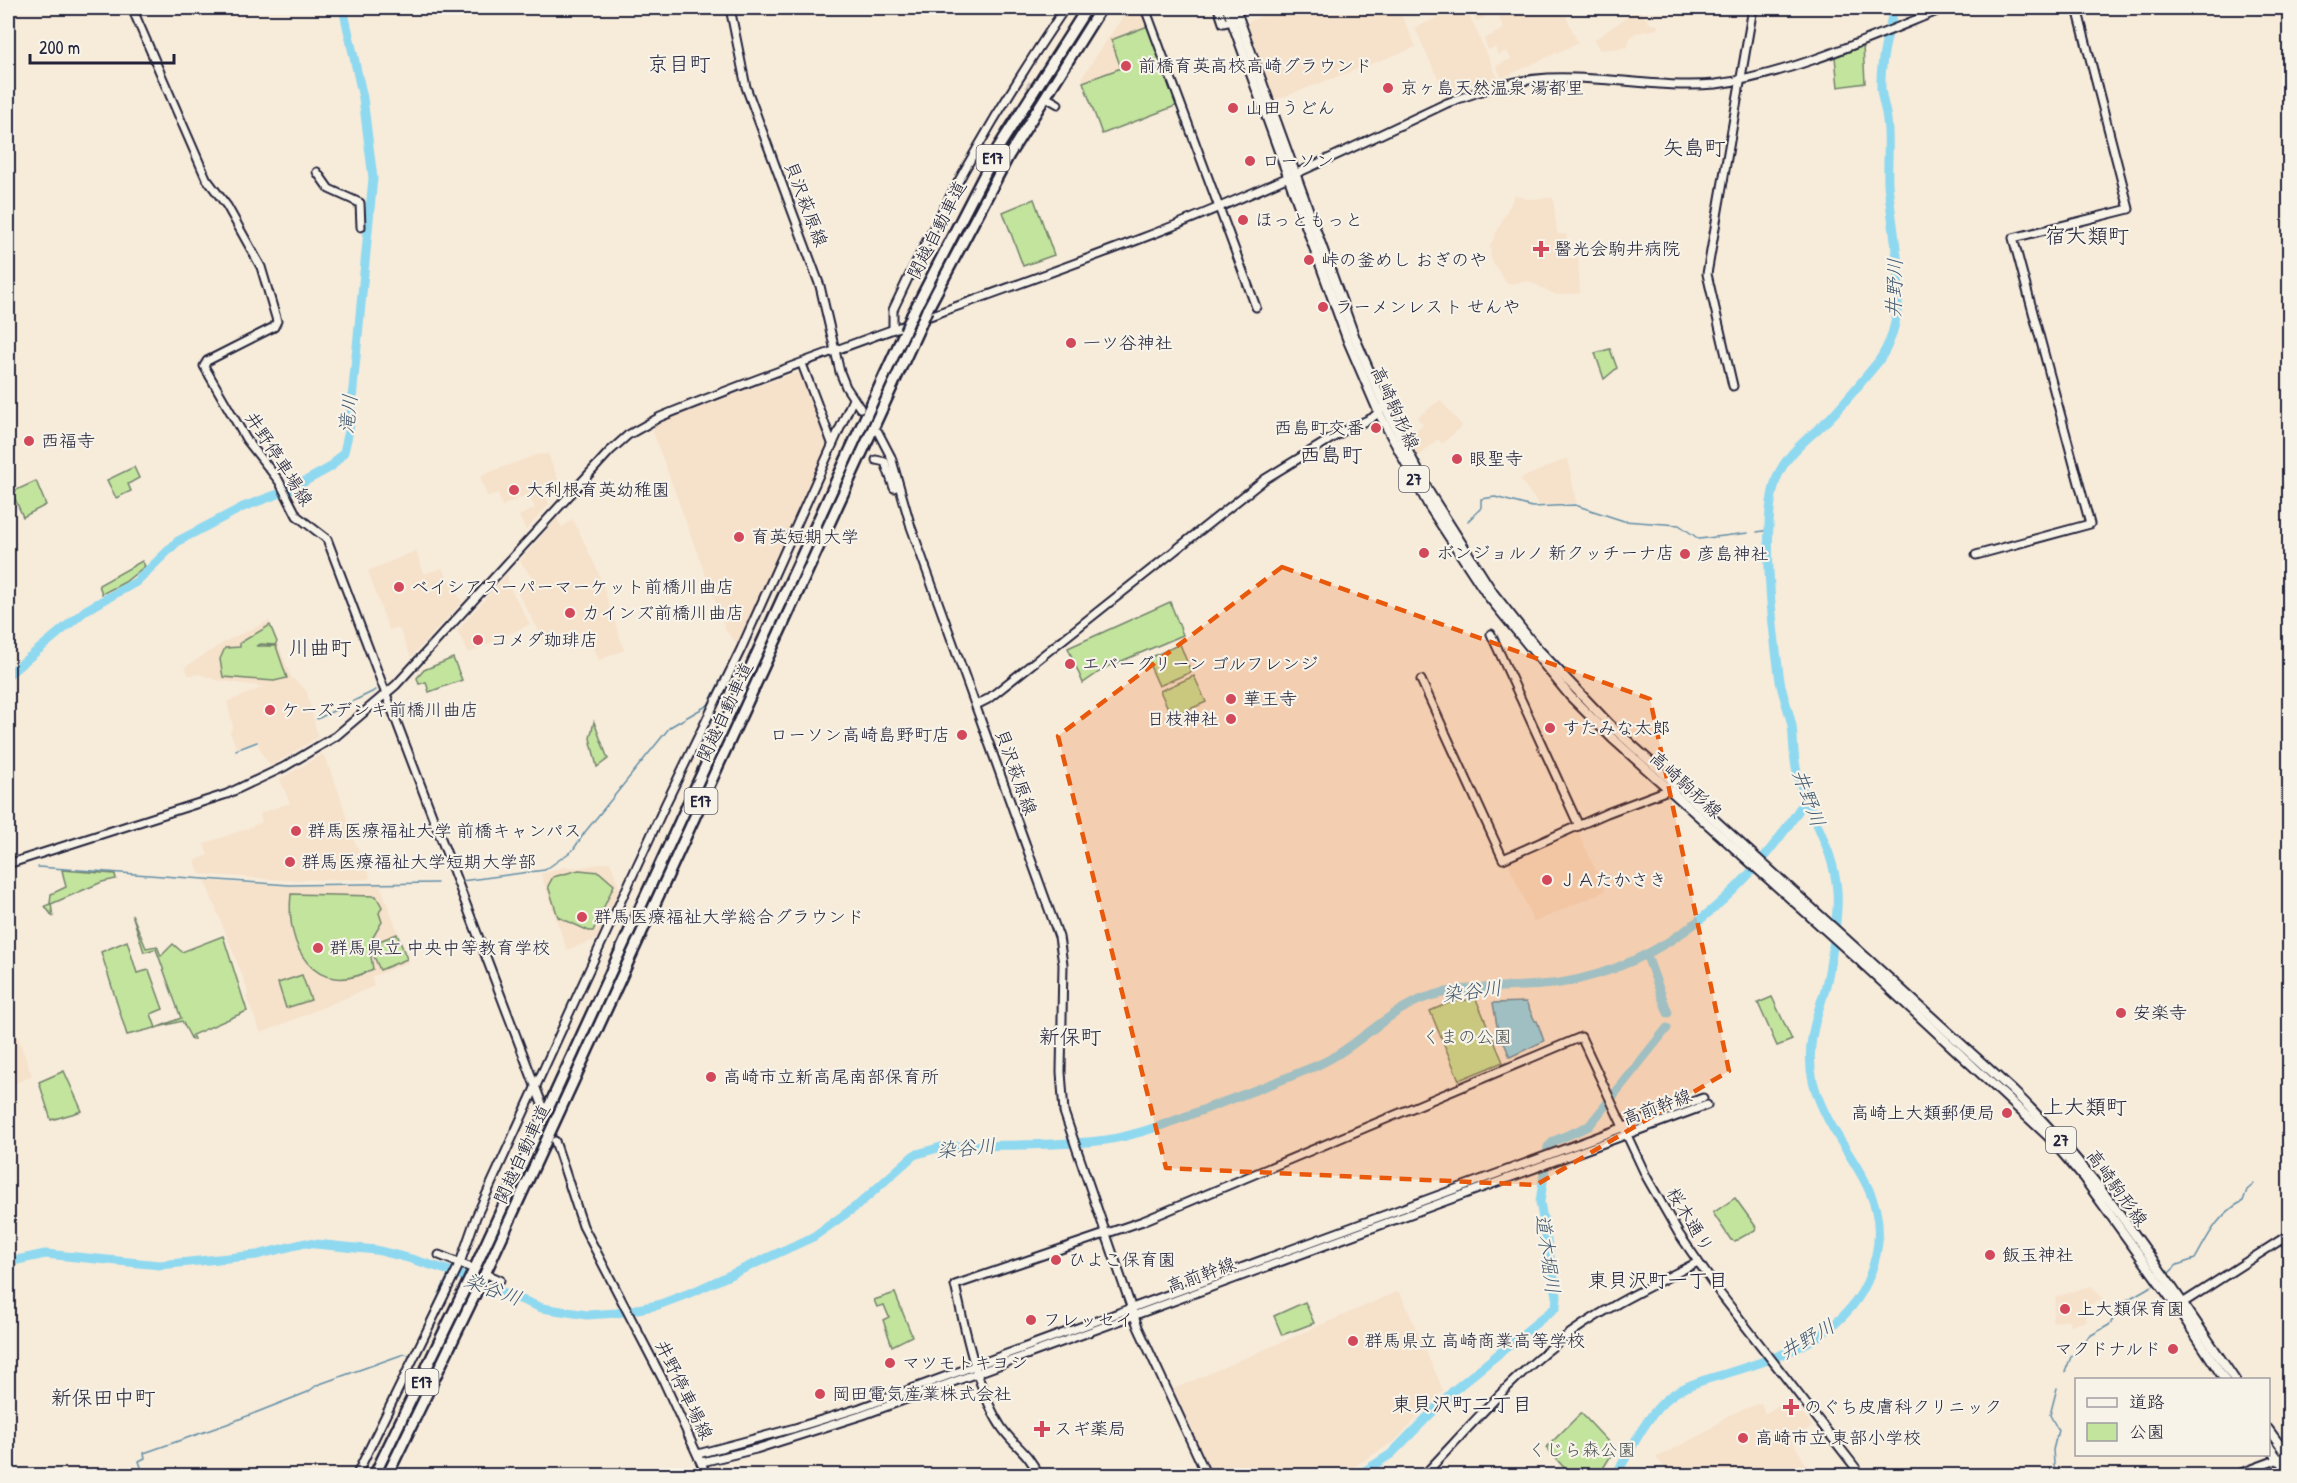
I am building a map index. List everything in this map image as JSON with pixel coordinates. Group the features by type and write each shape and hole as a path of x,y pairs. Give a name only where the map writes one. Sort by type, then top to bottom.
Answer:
{"highway":[{"name":"関越自動車道","path":"471,1270 912,315 998,148 1087,8"},
{"name":"関越自動車道","path":"488,1276 927,310 1009,154 1101,8"},
{"name":"E17","path":"374,1476 466,1288 471,1270"},
{"name":"E17","path":"387,1476 477,1292 488,1276"}],"main road":[{"name":"高崎駒形線","path":"1227,8 1236,20"},
{"name":"高崎駒形線","path":"1235,8 1236,20 1292,175 1348,341 1379,413 1429,506 1494,605 1570,696 1668,790 1748,856 1844,942 2048,1136 2083,1177 2234,1378"},
{"name":"高崎駒形線","path":"1292,175 1355,338 1407,454 1457,539 1493,593 1535,646 1609,724 1748,856"},
{"name":"高崎駒形線","path":"2180,1305 2224,1378"},
{"path":"2270,1431 2289,1455"},
{"path":"2270,1448 2289,1475"}],"street":[{"name":"井野停車場線","path":"132,8 206,178 228,208 262,270 276,326 203,363 246,439 281,486 298,518 327,539 542,1104"},
{"name":"貝沢萩原線","path":"730,8 746,87 820,286 840,372 860,408"},
{"path":"893,329 893,310 958,180 1018,79 1065,8"},
{"path":"1145,8 1256,307"},
{"path":"1218,8 1223,23 1236,20"},
{"path":"1733,386 1707,274 1753,8"},
{"path":"8,864 240,789 320,746 358,719 387,693 566,496 628,435 660,417 1139,240 1219,208 1447,103 1517,81 1572,78 1655,85 1688,85 1740,80 1784,68 1944,8"},
{"path":"1976,555 2090,524 2013,238 2129,209 2077,8"},
{"path":"1018,79 1027,84"},
{"path":"317,172 329,189 360,203 361,227"},
{"path":"802,364 832,443"},
{"path":"356,1476 451,1282 476,1217 536,1085 666,803 741,649 853,399"},
{"path":"976,705 988,699 1265,479 1342,432 1379,413 1384,405"},
{"name":"貝沢萩原線","path":"878,432 891,457 903,504 1059,937 1064,981 1061,1072 1064,1112 1133,1316 1207,1476"},
{"path":"876,460 883,461 887,466 894,489 903,504"},
{"path":"1491,634 1579,826"},
{"path":"1421,680 1503,859 1660,791 1668,790"},
{"name":"桜木通り","path":"1106,1235 1581,1037 1647,1178 1698,1262 1862,1476"},
{"name":"高前幹線","path":"702,1462 756,1449 978,1373 1705,1101"},
{"name":"高前幹線","path":"698,1454 849,1411 1625,1131"},
{"name":"井野停車場線","path":"555,1141 583,1226 632,1319 707,1476"},
{"path":"2180,1305 2289,1234"},
{"path":"1039,1476 1030,1457 1001,1428 975,1365 955,1285 1106,1235"},
{"path":"439,1255 471,1270"},
{"path":"1423,1476 1482,1414 1557,1343 1620,1302 1698,1262"},
{"path":"488,1276 500,1280"},
{"path":"2233,1476 2289,1455"}],"highlighted area":[{"path":"1282,567 1650,699 1729,1071 1536,1185 1166,1168 1058,736"}],"shaded area":[{"name":"前橋育英高校高崎グラウンド","path":"1129,8 1141,8 1178,105 1102,134 1082,77"},
{"path":"1277,8 1398,8 1416,47 1275,100 1247,23"},
{"path":"1458,8 1466,8 1498,79 1446,96 1415,28"},
{"path":"1469,8 1562,8 1578,43 1502,78 1496,66 1511,59 1507,51 1498,55 1495,47 1488,50 1484,39 1504,29 1497,12 1476,21"},
{"path":"1639,9 1650,24 1658,25 1657,29 1636,33 1630,37 1628,47 1600,50 1594,40"},
{"path":"1515,195 1527,199 1553,198 1557,234 1566,234 1569,257 1578,256 1580,293 1556,295 1529,281 1507,284 1491,259 1490,246"},
{"name":"育英短期大学","path":"795,373 802,375 828,443 741,640 737,643 726,631 653,432 655,423"},
{"path":"1440,400 1462,426 1442,444 1438,439 1416,458 1407,441 1423,424 1417,418"},
{"name":"大利根育英幼稚園","path":"548,454 558,480 541,488 549,504 526,530 519,516 535,508 528,494 502,506 498,493 487,496 481,478 482,475 536,455"},
{"path":"1568,458 1576,503 1539,505 1520,479"},
{"path":"557,518 562,528 573,519 598,572 624,650 599,660 592,643 576,647 571,634 543,645 541,634 516,590 534,580 520,561"},
{"path":"416,551 424,574 442,568 462,602 411,657 400,630 396,628 389,630 368,571"},
{"path":"507,574 509,586 530,624 469,653 457,631"},
{"path":"269,621 291,677 306,690 318,737 271,766 263,756 257,741 237,748 230,732 233,726 227,702 264,687 216,680 200,674 189,675 185,667 230,639"},
{"name":"群馬医療福祉大学 前橋キャンパス","path":"323,754 338,790 353,839 365,863 370,877 368,879 287,880 200,874 195,861 208,855 204,844 262,822 260,813 290,803 280,779"},
{"path":"1577,830 1605,891 1534,922 1507,860"},
{"name":"群馬医療福祉大学総合グラウンド","path":"610,862 621,893 600,938 567,950 541,874 565,867 578,868"},
{"name":"群馬県立 中央中等教育学校","path":"205,881 290,886 380,885 409,962 371,977 374,986 261,1033 246,997 248,993 243,977"},
{"path":"8,1010 32,1076 8,1086"},
{"path":"2091,1286 2103,1299 2082,1308 2087,1321 2071,1325 2070,1320 2052,1322 2056,1297"},
{"name":"群馬県立 高崎商業高等学校","path":"1397,1292 1400,1293 1443,1390 1396,1440 1341,1475 1211,1475 1192,1435 1190,1423 1186,1422 1173,1394 1174,1389"},
{"name":"高崎市立 東部小学校","path":"1761,1403 1765,1414 1779,1405 1792,1417 1802,1413 1812,1426 1791,1439 1812,1475 1672,1475 1656,1458 1706,1432 1727,1416"}],"green space":[{"name":"前橋育英高校高崎グラウンド","path":"1148,26 1178,105 1102,134 1083,82 1121,68 1111,40"},
{"path":"1863,46 1865,83 1838,87 1835,57"},
{"path":"1034,199 1054,255 1023,266 1003,212"},
{"path":"1610,349 1617,368 1604,379 1595,353"},
{"path":"134,467 139,478 128,484 131,491 116,498 107,480"},
{"path":"36,481 46,505 23,517 12,492"},
{"path":"142,561 145,566 125,582 102,594 99,585"},
{"name":"エバーグリーン ゴルフレンジ","path":"1170,602 1183,635 1105,668 1083,683 1068,648"},
{"path":"270,625 277,642 275,645 256,646 276,646 287,678 274,681 223,677 220,659 225,648 240,647 240,643"},
{"path":"1180,644 1191,672 1159,686 1147,659"},
{"path":"453,658 462,680 429,692 426,682 419,684 417,678 424,670"},
{"path":"1194,676 1206,702 1172,717 1160,691"},
{"path":"594,722 608,759 597,767 590,738"},
{"path":"62,870 115,874 116,879 102,882 51,904 53,917 45,906 50,904 51,894 66,887"},
{"path":"579,870 599,872 614,885 593,931 558,917 548,886 553,877"},
{"path":"291,894 376,896 382,907 379,913 382,922 369,944 373,969 352,977 334,978 320,973 308,963 299,949 293,932 290,913"},
{"path":"132,914 146,948 157,946 161,956 173,944 182,952 223,936 247,1011 192,1035 194,1039 192,1040 182,1021 159,1027 181,1018 156,949 144,952"},
{"path":"397,934 407,959 380,970 369,945"},
{"path":"127,941 137,973 149,970 163,1009 151,1014 156,1028 127,1035 101,952"},
{"path":"302,975 311,1000 286,1008 278,983"},
{"path":"1772,997 1792,1040 1777,1046 1758,1003"},
{"name":"くまの公園","path":"1476,999 1503,1062 1459,1080 1430,1011 1451,1002"},
{"path":"64,1071 82,1111 51,1120 39,1082"},
{"path":"1735,1198 1756,1227 1755,1230 1735,1241 1731,1240 1713,1213"},
{"path":"895,1293 912,1336 892,1346 883,1320 889,1317 884,1305 877,1307 874,1300"},
{"path":"1305,1302 1314,1323 1282,1335 1274,1316"},
{"name":"くじら森公園","path":"1581,1413 1615,1449 1599,1475 1571,1475 1547,1447"}],"water":[{"path":"1526,1002 1537,1021 1544,1041 1510,1057 1497,1026 1493,1003"}],"waterway":[{"name":"滝川","path":"8,675 86,610 136,582 178,541 243,507 289,490 331,467 344,452 349,431 373,178 363,98 343,8"},
{"name":"井野川","path":"1615,1476 1647,1422 1672,1395 1692,1384 1789,1352 1826,1331 1856,1301 1867,1282 1877,1251 1878,1223 1873,1199 1822,1108 1811,1070 1812,1038 1826,986 1833,944 1837,891 1831,860 1796,766 1792,726 1781,687 1777,660 1768,542 1773,490 1780,471 1796,449 1830,418 1878,362 1889,342 1895,321 1898,299 1897,252 1888,184 1888,128 1881,89 1883,58 1894,8"},
{"path":"1468,521 1481,508 1481,499 1495,497 1532,507 1575,505 1624,521 1679,525 1699,539 1748,533"},
{"path":"1757,532 1769,530"},
{"path":"461,881 545,870 573,850 670,727 708,705 726,669"},
{"path":"317,719 376,690"},
{"path":"236,750 257,742"},
{"name":"染谷川","path":"8,1262 45,1254 160,1265 257,1255 305,1243 376,1250 408,1258 450,1271 542,1308 587,1315 617,1313 658,1305 695,1291 813,1237 858,1205 914,1155 941,1147 1065,1144 1106,1140 1134,1134 1174,1121 1318,1065 1347,1048 1403,1008 1434,995 1465,989 1560,983 1599,974 1636,959 1670,941 1732,892 1759,863 1806,799"},
{"path":"38,867 289,885 437,883"},
{"name":"道木堀川","path":"1647,956 1668,1013"},
{"name":"道木堀川","path":"1357,1476 1391,1454 1453,1391 1556,1307 1557,1296 1540,1202 1548,1147 1554,1141 1589,1126 1667,1028"},
{"path":"2168,1274 2177,1265 2195,1259 2214,1226 2227,1212 2243,1201 2247,1190 2254,1184"},
{"path":"405,1367 450,1271"},
{"path":"2065,1372 2071,1357 2083,1347 2088,1337 2109,1325 2127,1300 2155,1284"},
{"path":"141,1476 143,1473 139,1461 145,1458 144,1453 227,1424 308,1392 317,1385 404,1354 411,1355"},
{"path":"2055,1476 2053,1450 2058,1430 2050,1415 2057,1388"},
{"path":"352,1476 361,1458"}],"tunnel":[{"path":"1027,84 1049,99"}],"place":[{"name":"前橋育英高校高崎グラウンド","path":"1126,66"},
{"name":"京ヶ島天然温泉 湯都里","path":"1388,88"},
{"name":"山田うどん","path":"1233,108"},
{"name":"ローソン","path":"1250,161"},
{"name":"ほっともっと","path":"1243,220"},
{"name":"醫光会駒井病院","path":"1541,249"},
{"name":"峠の釜めし おぎのや","path":"1309,260"},
{"name":"ラーメンレスト せんや","path":"1323,307"},
{"name":"一ツ谷神社","path":"1071,343"},
{"name":"西島町交番","path":"1376,428"},
{"name":"西福寺","path":"29,441"},
{"name":"眼聖寺","path":"1457,459"},
{"name":"大利根育英幼稚園","path":"514,490"},
{"name":"育英短期大学","path":"739,537"},
{"name":"ボンジョルノ 新クッチーナ店","path":"1424,553"},
{"name":"彦島神社","path":"1685,554"},
{"name":"ベイシアスーパーマーケット前橋川曲店","path":"399,587"},
{"name":"カインズ前橋川曲店","path":"570,613"},
{"name":"コメダ珈琲店","path":"478,640"},
{"name":"エバーグリーン ゴルフレンジ","path":"1070,664"},
{"name":"華王寺","path":"1231,699"},
{"name":"ケーズデンキ前橋川曲店","path":"270,710"},
{"name":"日枝神社","path":"1231,719"},
{"name":"すたみな太郎","path":"1550,728"},
{"name":"ローソン高崎島野町店","path":"962,735"},
{"name":"群馬医療福祉大学 前橋キャンパス","path":"296,831"},
{"name":"群馬医療福祉大学短期大学部","path":"290,862"},
{"name":"ＪＡたかさき","path":"1547,880"},
{"name":"群馬医療福祉大学総合グラウンド","path":"582,917"},
{"name":"群馬県立 中央中等教育学校","path":"318,948"},
{"name":"安楽寺","path":"2121,1013"},
{"name":"高崎市立新高尾南部保育所","path":"711,1077"},
{"name":"高崎上大類郵便局","path":"2007,1113"},
{"name":"飯玉神社","path":"1990,1255"},
{"name":"ひよこ保育園","path":"1056,1260"},
{"name":"上大類保育園","path":"2065,1309"},
{"name":"フレッセイ","path":"1031,1320"},
{"name":"群馬県立 高崎商業高等学校","path":"1353,1341"},
{"name":"マクドナルド","path":"2173,1349"},
{"name":"マツモトキヨシ","path":"890,1363"},
{"name":"岡田電気産業株式会社","path":"820,1394"},
{"name":"のぐち皮膚科クリニック","path":"1791,1407"},
{"name":"スギ薬局","path":"1042,1429"},
{"name":"高崎市立 東部小学校","path":"1743,1438"}],"district":[{"name":"京目町","path":"679,64"},
{"name":"矢島町","path":"1694,148"},
{"name":"宿大類町","path":"2087,236"},
{"name":"西島町","path":"1331,455"},
{"name":"川曲町","path":"320,648"},
{"name":"新保町","path":"1070,1037"},
{"name":"上大類町","path":"2085,1107"},
{"name":"東貝沢町一丁目","path":"1658,1280"},
{"name":"新保田中町","path":"103,1398"},
{"name":"東貝沢町二丁目","path":"1462,1404"}]}
